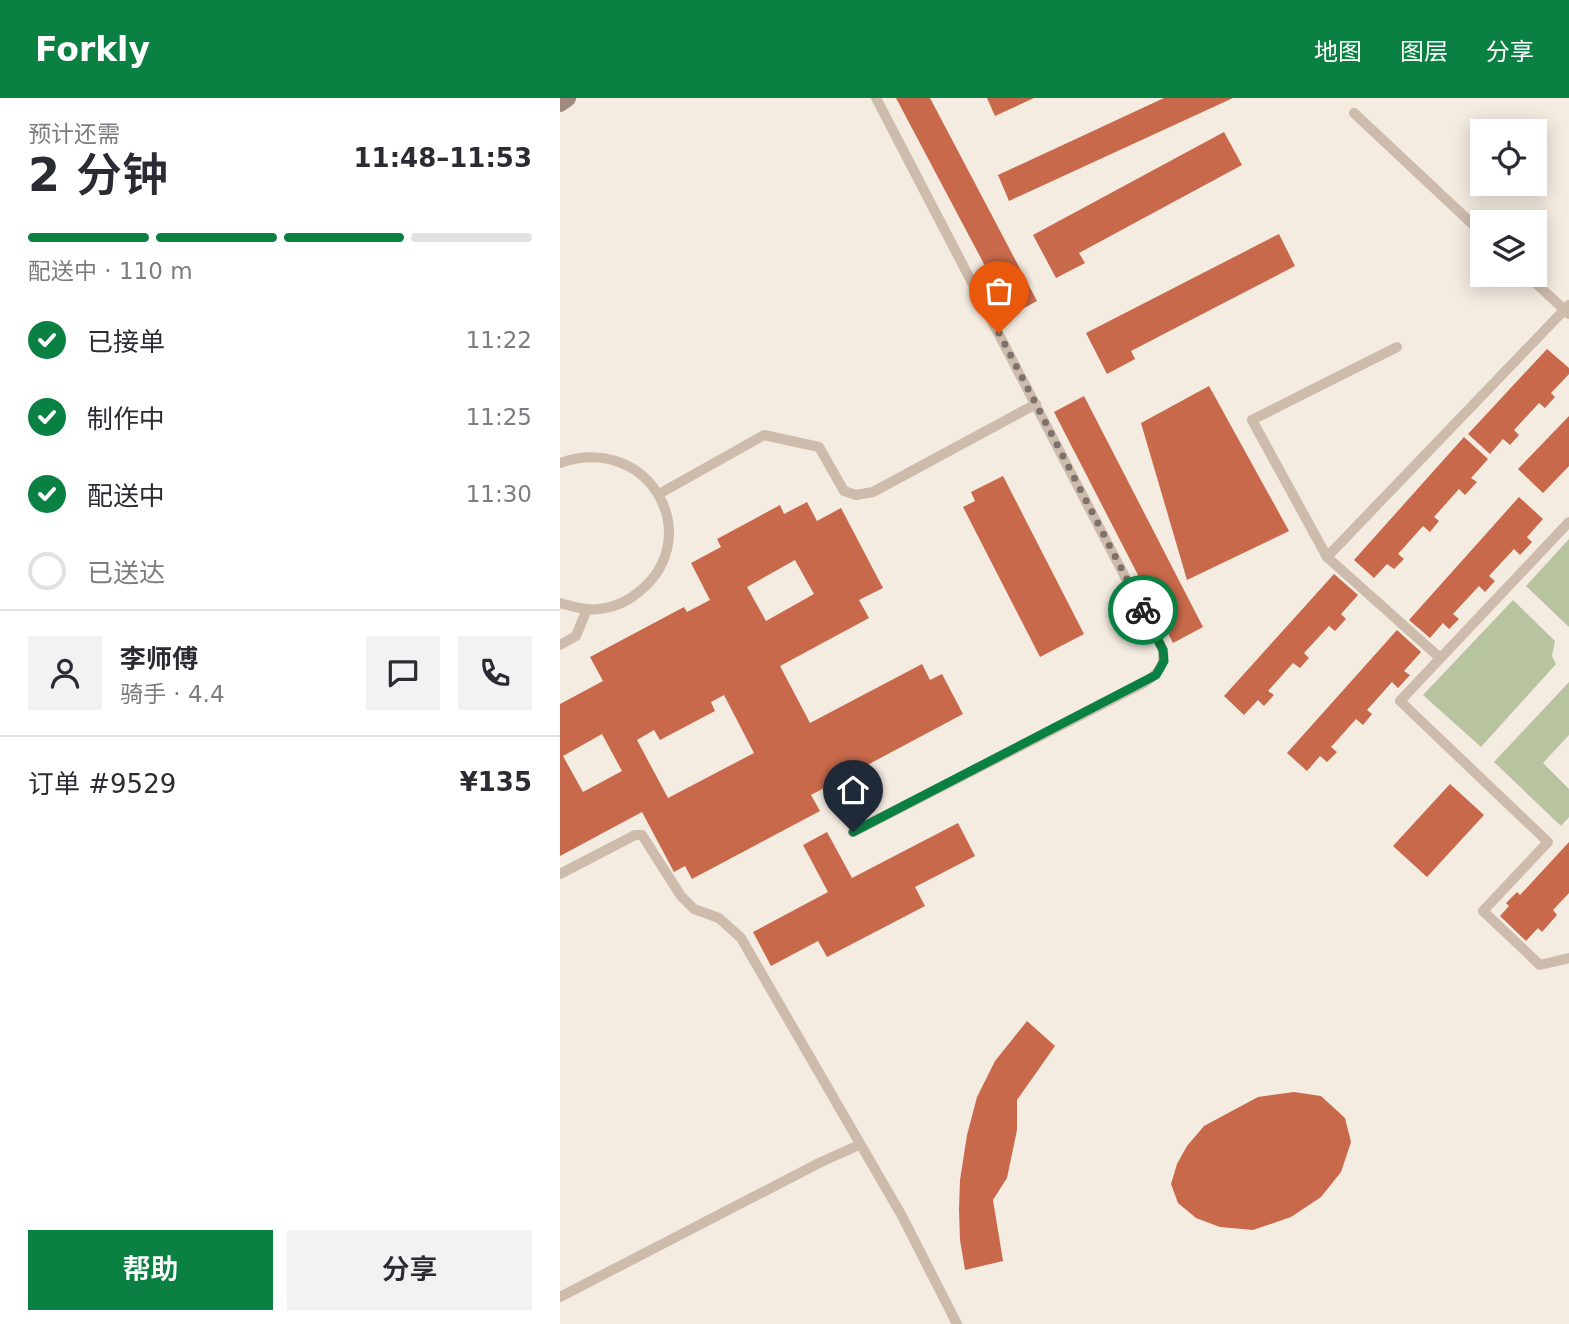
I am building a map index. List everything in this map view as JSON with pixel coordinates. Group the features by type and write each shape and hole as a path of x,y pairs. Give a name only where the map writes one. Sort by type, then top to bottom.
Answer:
{"main road":[{"path":"560,103 567,98"}],"lane":[{"path":"853,832 1144,683 1156,675 1164,661 1163,650 876,98"},
{"path":"1354,113 1470,222"},
{"path":"1327,557 1567,310 1541,287"},
{"path":"1397,347 1252,420 1327,557 1439,657"},
{"path":"659,494 764,435 819,447 844,491 856,495 873,492 1036,404"},
{"path":"560,463 577,457 595,456 628,464 648,479 659,494 669,529 666,552 659,570 644,589 625,602 608,608 587,610 560,603"},
{"path":"1569,522 1400,701 1548,842 1483,911 1540,965 1569,958"},
{"path":"560,645 576,636 587,610"},
{"path":"560,874 635,835 642,835 681,896 694,909 719,918 740,938 902,1216 957,1324"},
{"path":"560,1297 859,1145"}],"green space":[{"path":"1569,539 1569,627 1526,586"},
{"path":"1513,600 1555,641 1552,656 1556,664 1481,747 1423,695"},
{"path":"1569,682 1569,735 1543,763 1569,789 1569,817 1561,826 1494,762"}],"building":[{"path":"896,98 930,98 1037,301 1011,315"},
{"path":"987,98 1034,98 995,116"},
{"path":"1164,98 1233,98 1009,201 998,175"},
{"path":"1224,132 1242,165 1079,253 1085,263 1056,278 1033,235"},
{"path":"1279,234 1295,266 1131,351 1135,359 1107,374 1086,333"},
{"path":"1547,349 1569,368 1569,374 1551,393 1555,397 1545,408 1539,403 1514,430 1519,435 1510,445 1503,439 1490,454 1468,434"},
{"path":"1209,386 1289,531 1187,580 1141,423"},
{"path":"1084,396 1203,627 1173,643 1054,412"},
{"path":"1569,416 1569,466 1543,493 1518,469"},
{"path":"1464,437 1488,459 1471,478 1477,482 1465,495 1459,489 1434,517 1439,521 1430,532 1423,526 1398,554 1404,559 1394,569 1387,564 1374,578 1354,560"},
{"path":"1003,476 1084,634 1040,657 963,507 975,501 971,492"},
{"path":"1519,497 1543,519 1527,537 1532,542 1520,555 1514,549 1489,576 1495,581 1485,592 1479,586 1453,614 1459,619 1449,629 1443,623 1430,638 1409,620"},
{"path":"807,502 817,521 841,508 883,588 859,600 869,618 780,666 810,723 922,664 930,680 942,674 963,714 811,795 820,811 692,879 685,866 674,872 642,812 560,856 560,704 603,681 590,657 684,607 687,612 710,600 691,563 721,547 717,539 780,505 784,514","holes":["795,560 814,594 766,621 747,587","724,695 754,753 668,798 637,740 654,730 660,740 715,711 711,702","602,734 622,771 583,792 563,756"]},
{"path":"1334,574 1358,595 1341,614 1346,619 1335,631 1329,626 1304,653 1309,658 1300,668 1293,663 1268,691 1274,695 1264,706 1258,700 1244,715 1224,696"},
{"path":"1397,630 1421,652 1404,671 1410,675 1398,688 1392,682 1367,710 1372,714 1363,725 1356,719 1331,747 1337,752 1327,762 1320,756 1307,771 1287,753"},
{"path":"1450,784 1484,815 1427,877 1393,846"},
{"path":"958,823 975,856 915,887 925,906 827,957 818,941 771,966 753,932 828,892 803,845 827,832 852,878"},
{"path":"1569,842 1569,893 1553,910 1557,915 1542,932 1538,928 1526,941 1500,916 1509,906 1506,903 1517,892 1520,895"},
{"path":"1027,1021 1055,1046 1017,1100 1017,1130 1007,1178 993,1200 1003,1261 965,1270 959,1210 960,1180 967,1135 977,1097 995,1061"},
{"path":"1294,1092 1321,1096 1345,1118 1351,1142 1341,1172 1321,1197 1291,1217 1253,1230 1220,1227 1196,1218 1178,1203 1171,1184 1177,1164 1187,1146 1204,1126 1258,1097"}],"way so far":[{"path":"999,333 1143,610"}],"route":[{"path":"853,832 1156,675 1164,661 1163,650 1143,610"}]}
